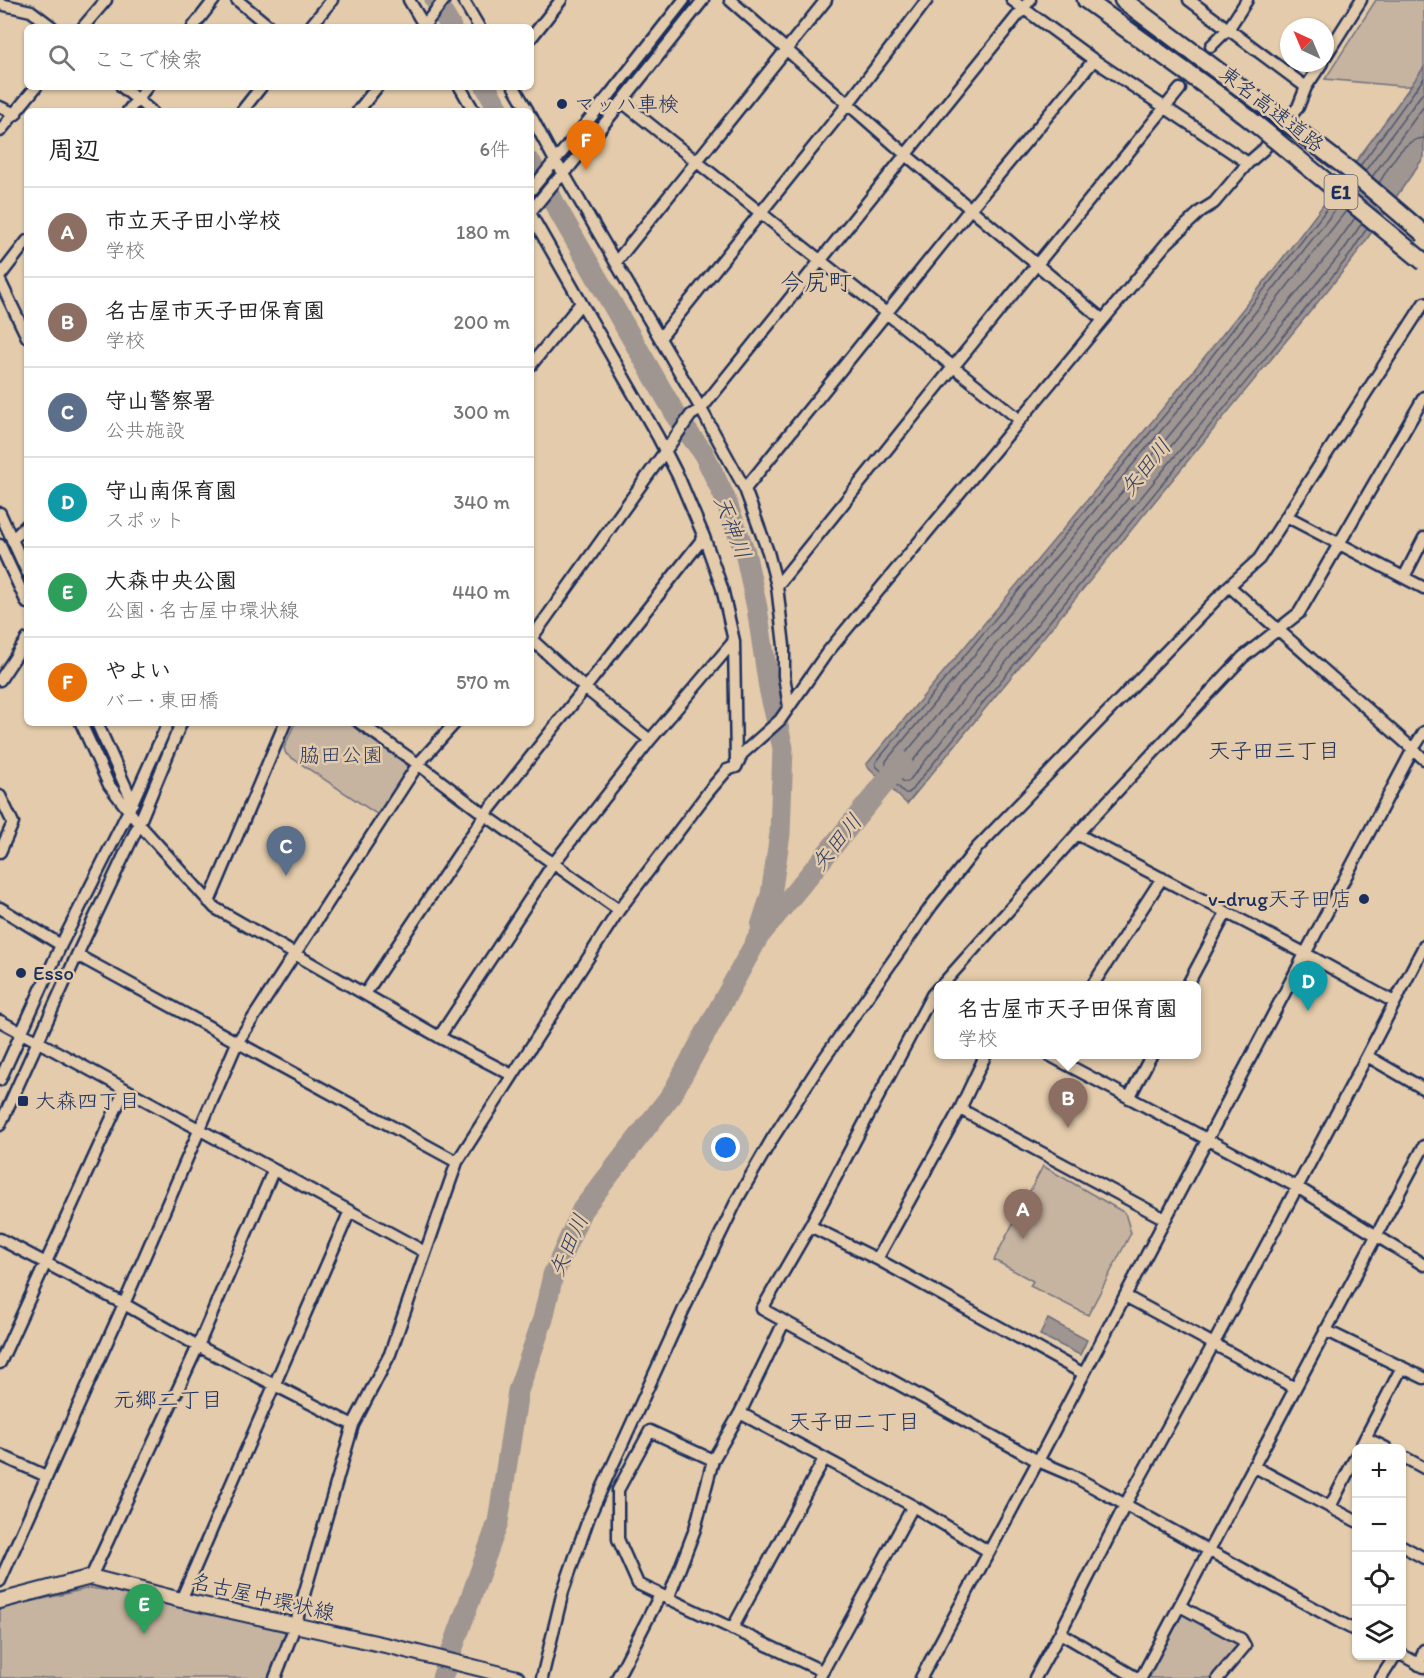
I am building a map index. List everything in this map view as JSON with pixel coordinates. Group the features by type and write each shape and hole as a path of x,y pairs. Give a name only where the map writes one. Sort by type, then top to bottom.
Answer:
{"highway":[{"name":"東名高速道路","path":"1086,0 1224,99 1424,262"},
{"name":"東名高速道路","path":"1123,0 1348,170 1424,234"}],"main road":[{"name":"名古屋中環状線","path":"0,1601 91,1577 517,1678"}],"street":[{"path":"86,24 106,0"},
{"path":"195,24 214,0"},
{"path":"237,0 266,24"},
{"path":"312,24 332,0"},
{"path":"409,0 424,24"},
{"path":"426,24 444,0"},
{"path":"463,0 477,24"},
{"path":"534,34 561,0"},
{"path":"534,186 684,0"},
{"path":"534,208 703,0"},
{"path":"730,0 905,154 1103,320"},
{"path":"616,262 826,0"},
{"path":"660,338 848,104 927,0"},
{"path":"1011,0 1026,4 1094,60 1248,163"},
{"path":"1189,0 1306,87"},
{"path":"1211,46 1229,28 1247,0"},
{"path":"1334,43 1361,0"},
{"path":"0,4 33,5 49,24"},
{"path":"534,635 691,415 701,409 1026,4"},
{"path":"745,489 971,208 1094,60"},
{"path":"275,1678 295,1626 353,1425 390,1354 457,1162 512,1075 619,910 710,791 728,770 736,767 742,754 780,720 826,654 1166,244 1214,203 1263,149 1298,107 1306,87 1316,72"},
{"path":"777,586 1180,89"},
{"path":"0,131 34,90"},
{"path":"125,90 147,108"},
{"path":"130,108 144,90"},
{"path":"244,108 259,90"},
{"path":"360,108 375,90"},
{"path":"462,90 472,108"},
{"path":"516,90 526,108"},
{"path":"622,102 1020,420"},
{"path":"0,107 16,114"},
{"path":"534,123 551,165 564,174 745,489 768,552 777,586 784,676 789,707"},
{"path":"534,215 581,303 667,447 704,537 722,588 734,641 736,767"},
{"path":"0,276 24,245"},
{"path":"0,281 24,331"},
{"path":"534,361 581,303"},
{"path":"542,1678 563,1591 589,1517 683,1311 738,1198 772,1139 828,1052 932,905 976,849 1229,586 1259,560 1422,312"},
{"path":"947,981 1077,834 1243,657 1299,613 1424,397"},
{"path":"0,513 24,566"},
{"path":"1288,517 1424,588"},
{"path":"12,540 24,528"},
{"path":"365,994 485,815 704,537"},
{"path":"1404,577 1424,538"},
{"path":"1,552 24,597"},
{"path":"1229,586 1424,759"},
{"path":"439,1037 553,864 650,740 734,641"},
{"path":"534,642 586,689 650,740"},
{"path":"0,680 24,644"},
{"path":"82,726 109,785 131,806"},
{"path":"98,726 139,824 215,908 439,1037 512,1075"},
{"path":"0,1080 61,945 131,806 167,726"},
{"path":"0,1125 139,824 180,726"},
{"path":"209,902 284,726"},
{"path":"364,726 619,910"},
{"path":"0,1581 124,1304 237,1043 418,764 452,726"},
{"path":"921,1678 1424,732"},
{"path":"0,796 13,823 0,852"},
{"path":"1077,834 1394,1002"},
{"path":"1095,981 1162,878"},
{"path":"0,908 61,945"},
{"path":"1190,981 1226,913"},
{"path":"1035,1678 1424,946"},
{"path":"77,955 457,1162"},
{"path":"934,998 762,1309 1038,1461 1071,1475 1352,1629"},
{"path":"0,1021 349,1213 425,1252"},
{"path":"1367,1056 1424,1089"},
{"path":"877,1259 960,1109 984,1059"},
{"path":"1056,1059 1297,1187 1424,1265"},
{"path":"1129,1098 1149,1059"},
{"path":"0,1363 125,1089"},
{"path":"960,1109 1165,1219"},
{"path":"1060,1633 1139,1678 1210,1551 1424,1146"},
{"path":"91,1577 198,1346 273,1171"},
{"path":"181,1600 349,1213"},
{"path":"810,1226 877,1259 1084,1374"},
{"path":"0,1239 198,1346 353,1425"},
{"path":"1125,1296 1295,1388"},
{"path":"617,1678 664,1597 694,1529 713,1460 740,1413 784,1322"},
{"path":"1325,1330 1424,1378"},
{"path":"1363,1444 1402,1367"},
{"path":"740,1413 913,1506 988,1551"},
{"path":"713,1460 650,1431 618,1490 618,1539 638,1584 820,1675 913,1506"},
{"path":"1366,1438 1377,1444"},
{"path":"0,1455 46,1476"},
{"path":"732,1629 824,1458"},
{"path":"1406,1459 1424,1468"},
{"path":"1330,1507 1352,1464"},
{"path":"1253,1466 1352,1519"},
{"path":"1406,1548 1424,1558"},
{"path":"1180,1606 1241,1639 1245,1646 1218,1678"},
{"path":"1406,1658 1422,1666 1424,1650"},
{"path":"1381,1678 1392,1660"}],"green space":[{"path":"1376,0 1424,0 1424,86 1325,79 1330,72 1334,72 1334,65"},
{"name":"脇田公園","path":"294,726 352,726 407,765 411,774 386,812 378,815 286,754 284,748"},
{"path":"1043,1166 1125,1213 1131,1233 1088,1315 1030,1286 1033,1281 994,1260"},
{"path":"90,1588 113,1591 286,1632 288,1637 268,1678 0,1678 0,1609"},
{"path":"1185,1614 1238,1641 1240,1647 1213,1678 1151,1678 1149,1673 1179,1616"}],"water":[{"path":"1424,67 1424,157 1353,259 907,804 866,765 1222,335 1359,158"},
{"path":"1048,1319 1087,1340 1080,1355 1040,1335"}],"waterway":[{"name":"天神川","path":"435,0 449,24"},
{"name":"天神川","path":"488,90 498,108"},
{"name":"天神川","path":"534,168 680,422 703,452 724,496 745,552 757,608 769,688 783,748 780,834 771,895 761,926"},
{"name":"矢田川","path":"442,1678 498,1522 518,1391 543,1319 553,1275 582,1210 672,1094 759,936 902,762"}],"tunnel":[{"path":"1180,89 1211,46"}],"place":[{"name":"マッハ車検","path":"562,104"},
{"name":"やよい","path":"586,170"},
{"name":"守山警察署","path":"286,876"},
{"name":"v-drug天子田店","path":"1364,899"},
{"name":"Esso","path":"21,973"},
{"name":"守山南保育園","path":"1308,1011"},
{"name":"大森四丁目","path":"23,1101"},
{"name":"名古屋市天子田保育園","path":"1068,1128"},
{"name":"市立天子田小学校","path":"1023,1239"},
{"name":"大森中央公園","path":"144,1634"}],"district":[{"name":"今尻町","path":"816,282"},
{"name":"天子田三丁目","path":"1274,750"},
{"name":"元郷二丁目","path":"168,1399"},
{"name":"天子田二丁目","path":"854,1421"}]}
